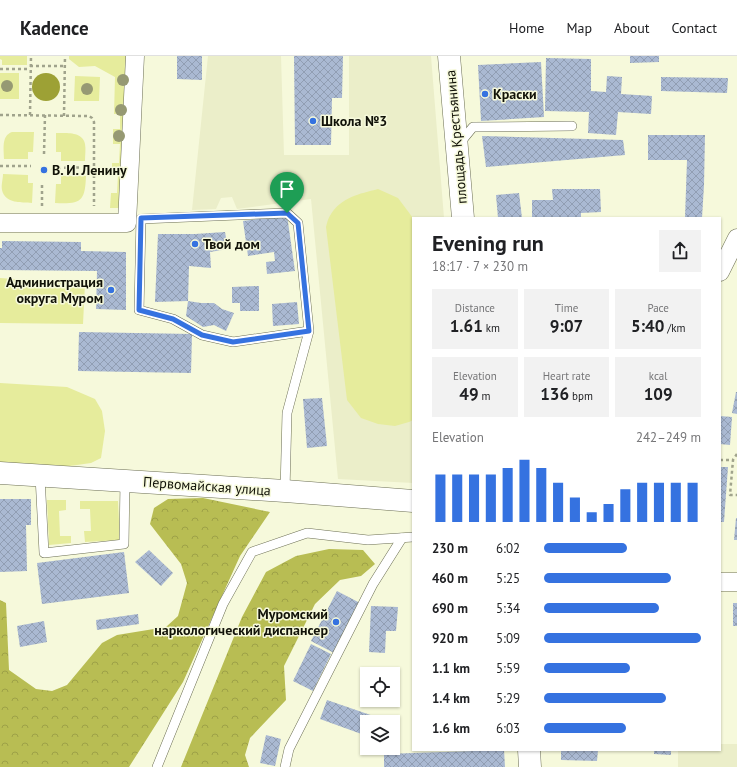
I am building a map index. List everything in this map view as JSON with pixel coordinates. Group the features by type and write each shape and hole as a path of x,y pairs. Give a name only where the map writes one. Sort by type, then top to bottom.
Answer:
{"street":[{"path":"0,223 127,223 135,56"},
{"name":"площадь Крестьянина","path":"449,56 463,217"},
{"path":"721,271 733,258 737,238"},
{"name":"Первомайская улица","path":"0,473 285,491 412,502"},
{"path":"721,582 737,582"},
{"path":"529,751 530,767"}],"lane":[{"path":"457,147 473,127 572,126"},
{"path":"285,491 287,413 309,331 298,223 287,213 141,218 139,310 173,319 202,335 233,342 309,331"},
{"path":"40,476 44,553 124,544 125,481"},
{"path":"157,767 223,604 252,552 307,533 368,540 412,537"},
{"path":"285,767 288,749 374,584 402,538"}],"path":[{"path":"30,115 31,56"},
{"path":"64,116 65,56"},
{"path":"0,69 65,66"},
{"path":"0,115 89,116 92,118 94,122 94,223"},
{"path":"44,154 45,115"},
{"path":"0,166 31,166"},
{"path":"58,168 94,167"},
{"path":"42,183 42,223"},
{"path":"737,454 733,460 730,495 737,495"},
{"path":"721,460 733,460"}],"shaded area":[{"path":"208,56 281,56 284,155 349,155 349,56 431,56 444,217 412,217 412,483 338,479 311,199 237,209 232,197 221,198 216,209 192,210"},
{"path":"46,73 56,77 60,87 56,97 46,101 36,97 32,87 36,77"},
{"path":"721,744 737,744 737,767 678,767 678,751 721,751"}],"green space":[{"path":"0,56 27,56 27,65 2,65"},
{"path":"69,56 133,56 122,208 110,208 111,193 117,193 118,175 112,175 112,163 119,163 120,144 113,144 113,129 120,129 120,114 114,114 115,77 95,66 79,67 69,59"},
{"path":"0,73 19,73 19,99 0,99"},
{"path":"75,76 100,77 99,101 74,101"},
{"path":"12,132 34,132 33,152 28,152 28,159 4,159 6,136"},
{"path":"56,133 69,133 81,137 85,144 85,161 61,161 61,152 56,152"},
{"path":"3,174 28,175 28,183 33,183 32,203 10,200 4,195 2,190"},
{"path":"61,176 86,176 83,196 80,200 71,203 55,203 56,184 61,184"},
{"path":"378,189 398,198 412,217 412,420 395,426 378,424 361,418 347,400 326,227 335,208 346,200"},
{"path":"0,278 85,284 83,324 0,323"},
{"path":"0,383 67,387 95,399 102,411 105,431 101,458 91,463 70,466 26,466 0,464"},
{"path":"203,498 270,512 240,556 183,682 129,767 0,767 0,600 6,603 9,670 36,689 52,691 67,685 102,643 117,635 166,627 178,616 187,583 181,564 150,524 154,508 168,499"},
{"path":"47,500 66,500 66,510 59,511 60,536 71,536 71,543 49,545"},
{"path":"80,501 118,501 120,540 85,542 84,531 91,531 90,509 80,509"},
{"path":"329,549 363,550 375,564 361,576 340,580 315,604 284,666 286,700 250,738 245,755 249,767 181,767 242,617 266,572 296,556"}],"building":[{"path":"177,56 202,56 202,80 177,79"},
{"name":"Школа №3","path":"294,56 343,56 342,98 332,98 331,145 295,145"},
{"path":"630,56 659,56 659,62 630,63"},
{"path":"546,58 591,59 591,91 606,92 607,76 622,77 621,94 652,96 651,114 618,112 616,135 588,133 589,112 545,111"},
{"path":"541,62 544,117 481,121 478,65"},
{"path":"661,77 728,78 727,93 661,91"},
{"path":"648,135 705,135 702,217 685,217 687,160 648,160"},
{"path":"482,136 623,140 625,155 486,167"},
{"path":"552,189 600,189 601,212 581,213 581,217 532,217 532,200 553,200"},
{"path":"519,193 522,217 498,217 496,195"},
{"path":"287,215 295,271 267,274 266,262 275,261 274,252 248,256 243,221"},
{"path":"225,232 228,249 210,252 211,268 189,266 188,301 155,302 158,234"},
{"name":"Администрация округа Муром","path":"2,241 81,242 81,251 126,252 126,310 96,309 97,271 0,270 0,248 2,248"},
{"path":"259,286 259,311 240,311 240,303 232,303 232,287"},
{"path":"188,301 214,303 222,309 234,313 226,331 214,325 203,327 186,316"},
{"path":"297,302 299,324 273,326 272,304"},
{"path":"79,332 192,334 191,373 78,371"},
{"path":"737,392 737,414 732,413"},
{"path":"322,398 327,446 307,448 303,399"},
{"path":"721,416 732,417 730,445 721,444"},
{"path":"721,467 728,467 724,522 721,522"},
{"path":"0,499 31,499 31,525 26,525 27,571 0,572"},
{"path":"736,518 737,540 734,540"},
{"path":"149,550 173,573 161,586 135,562"},
{"path":"124,552 129,593 42,604 37,563"},
{"name":"Муромский наркологический диспансер","path":"337,591 360,603 334,653 311,641"},
{"path":"733,603 737,603 737,626 733,626"},
{"path":"371,606 398,607 396,631 386,631 385,653 369,652"},
{"path":"138,614 139,624 97,630 96,620"},
{"path":"44,621 47,642 20,647 17,626"},
{"name":"Муромский наркологический диспансер","path":"311,644 331,654 313,691 293,681"},
{"path":"327,700 370,715 360,715 360,733 320,719"},
{"path":"266,735 281,739 275,766 260,763"},
{"path":"504,751 505,767 384,767 384,755"},
{"path":"561,751 598,751 597,761 561,760"},
{"path":"654,751 671,751 671,755 654,754"}],"place":[{"name":"Краски","path":"485,94"},
{"name":"Школа №3","path":"313,121"},
{"name":"В. И. Ленину","path":"44,170"},
{"name":"Твой дом","path":"195,244"},
{"name":"Администрация округа Муром","path":"111,290"},
{"name":"Муромский наркологический диспансер","path":"336,622"}],"route":[{"path":"287,213 298,223 309,331 233,342 202,335 173,319 139,310 141,218 287,213"}]}
